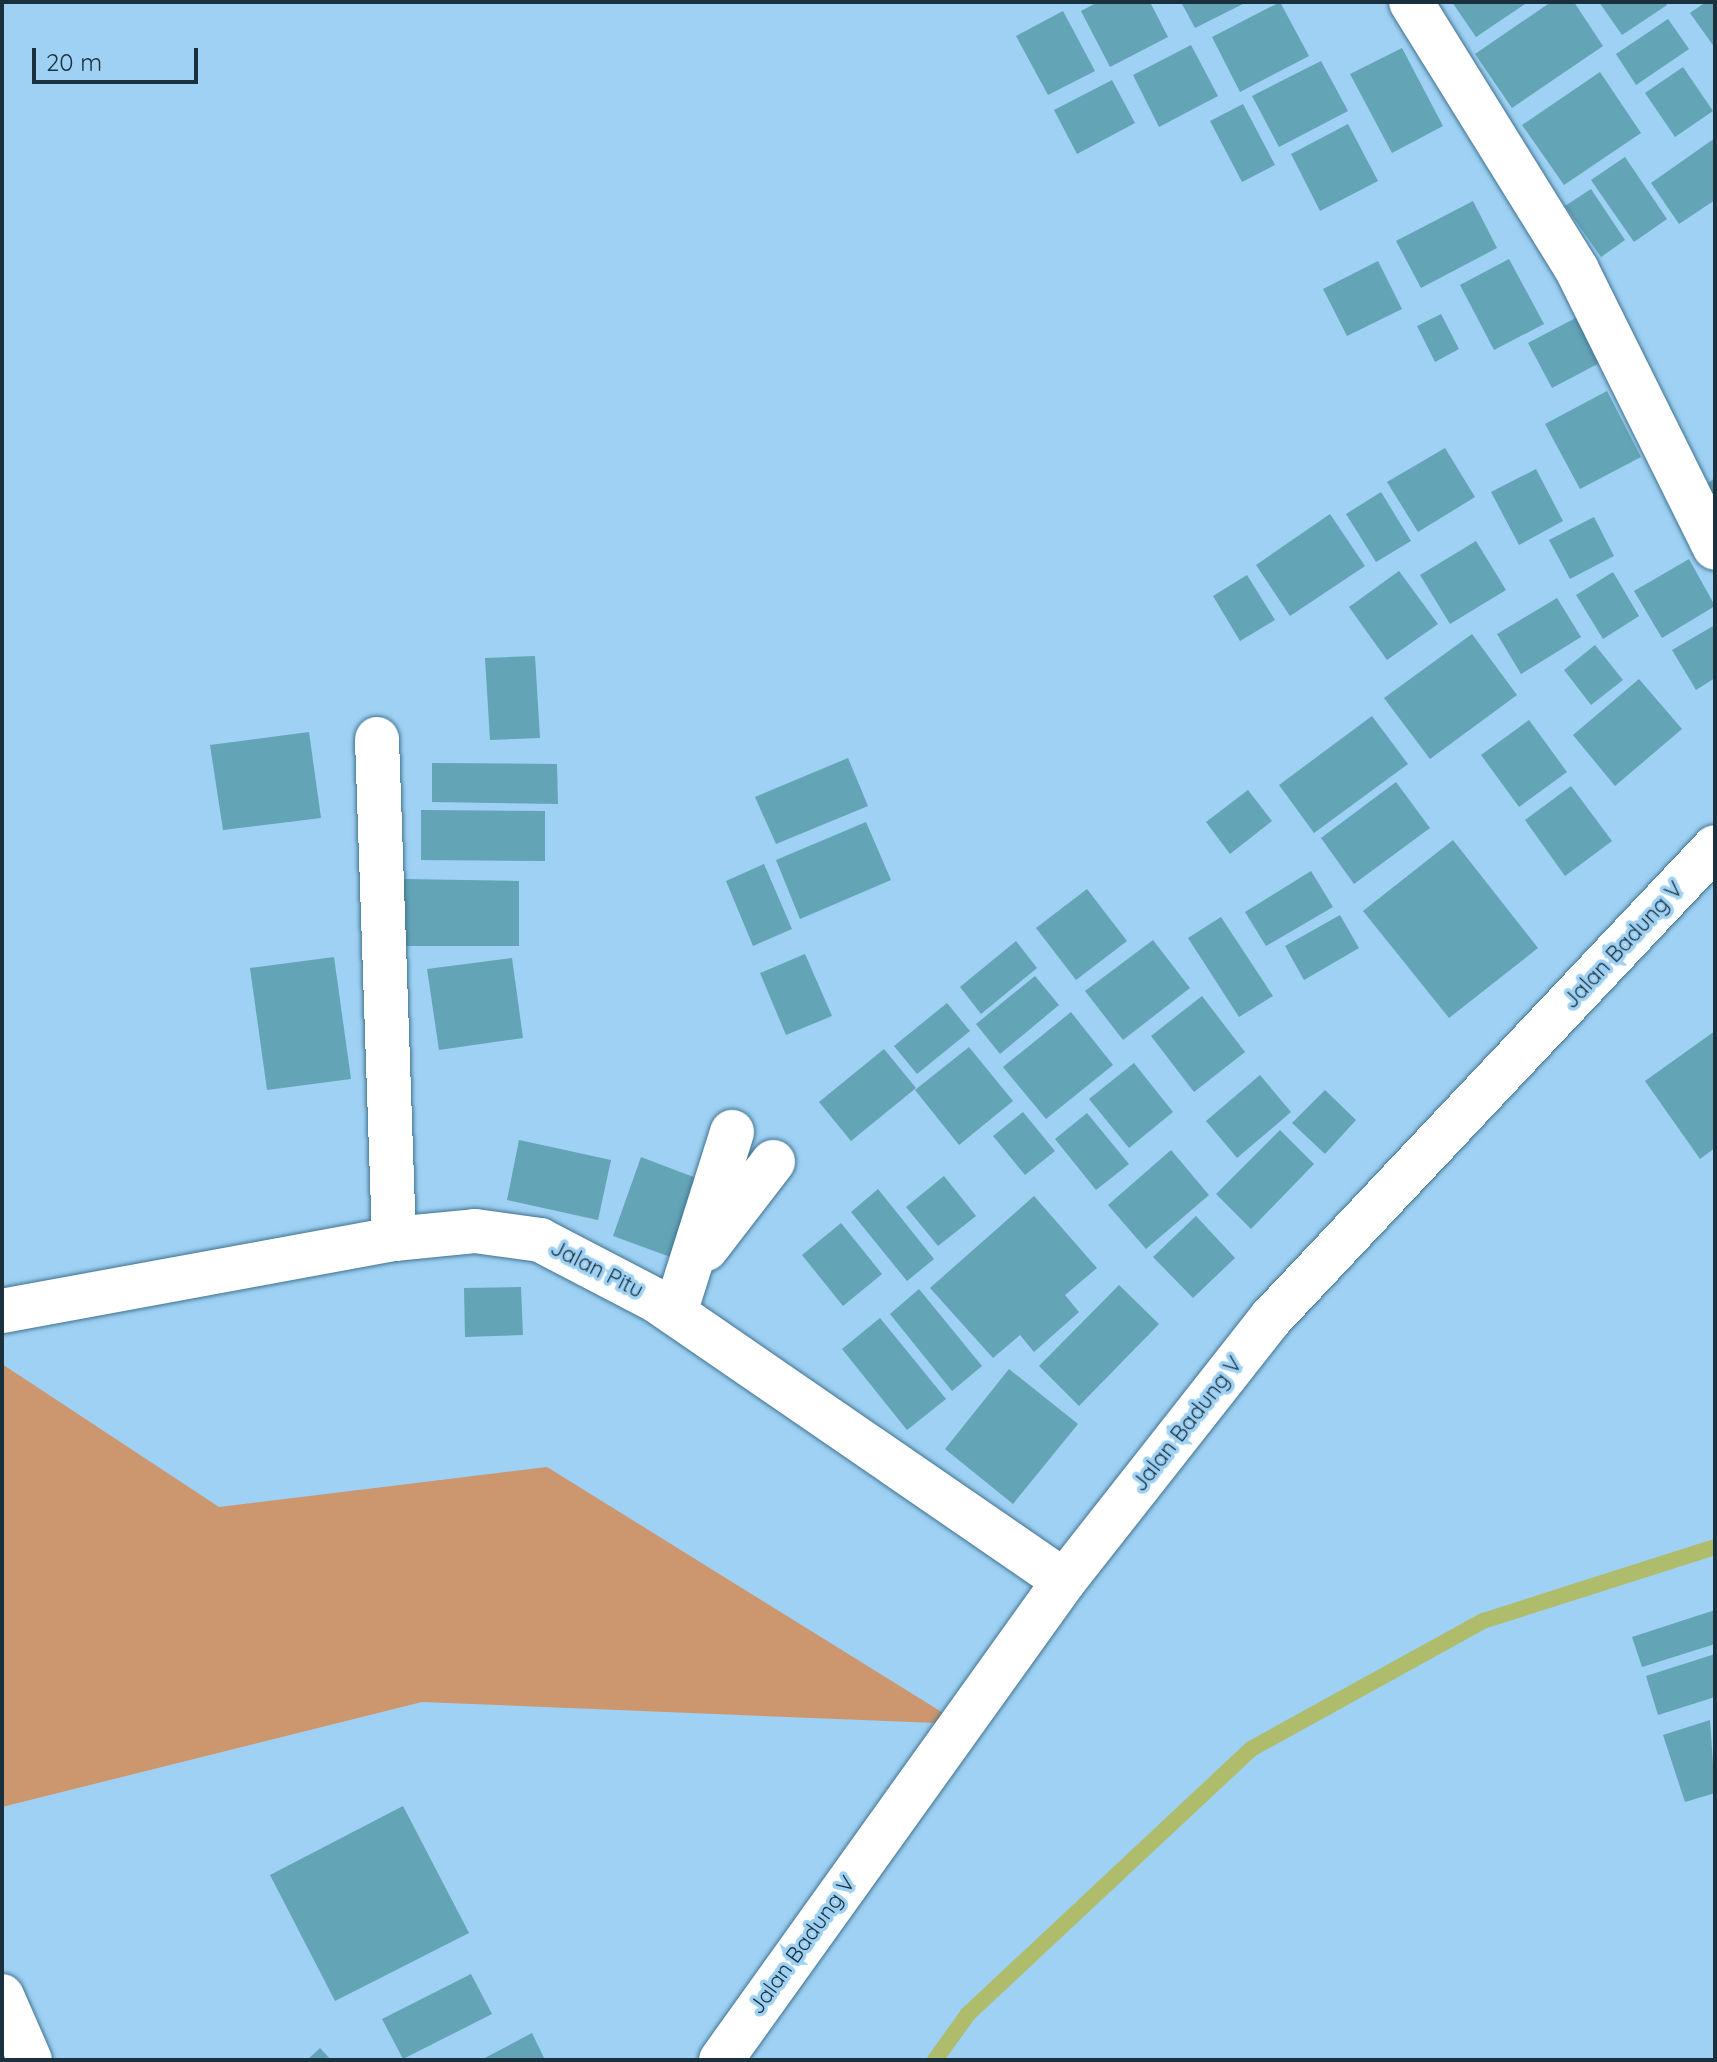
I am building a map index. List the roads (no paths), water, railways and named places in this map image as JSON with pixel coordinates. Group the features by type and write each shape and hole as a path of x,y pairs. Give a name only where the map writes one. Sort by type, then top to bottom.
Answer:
{"street":[{"path":"1411,2 1577,270 1715,548"},
{"path":"377,739 394,1239"},
{"name":"Jalan Badung V","path":"723,2057 1064,1581 1271,1318 1715,847"},
{"path":"682,1293 732,1132"},
{"path":"682,1293 773,1162"},
{"name":"Jalan Pitu","path":"2,1311 394,1239 475,1231 540,1240 682,1293 1064,1581"},
{"path":"2,1996 30,2060"}],"waterway":[{"path":"935,2060 968,2014 1251,1749 1483,1621 1715,1547"}]}
